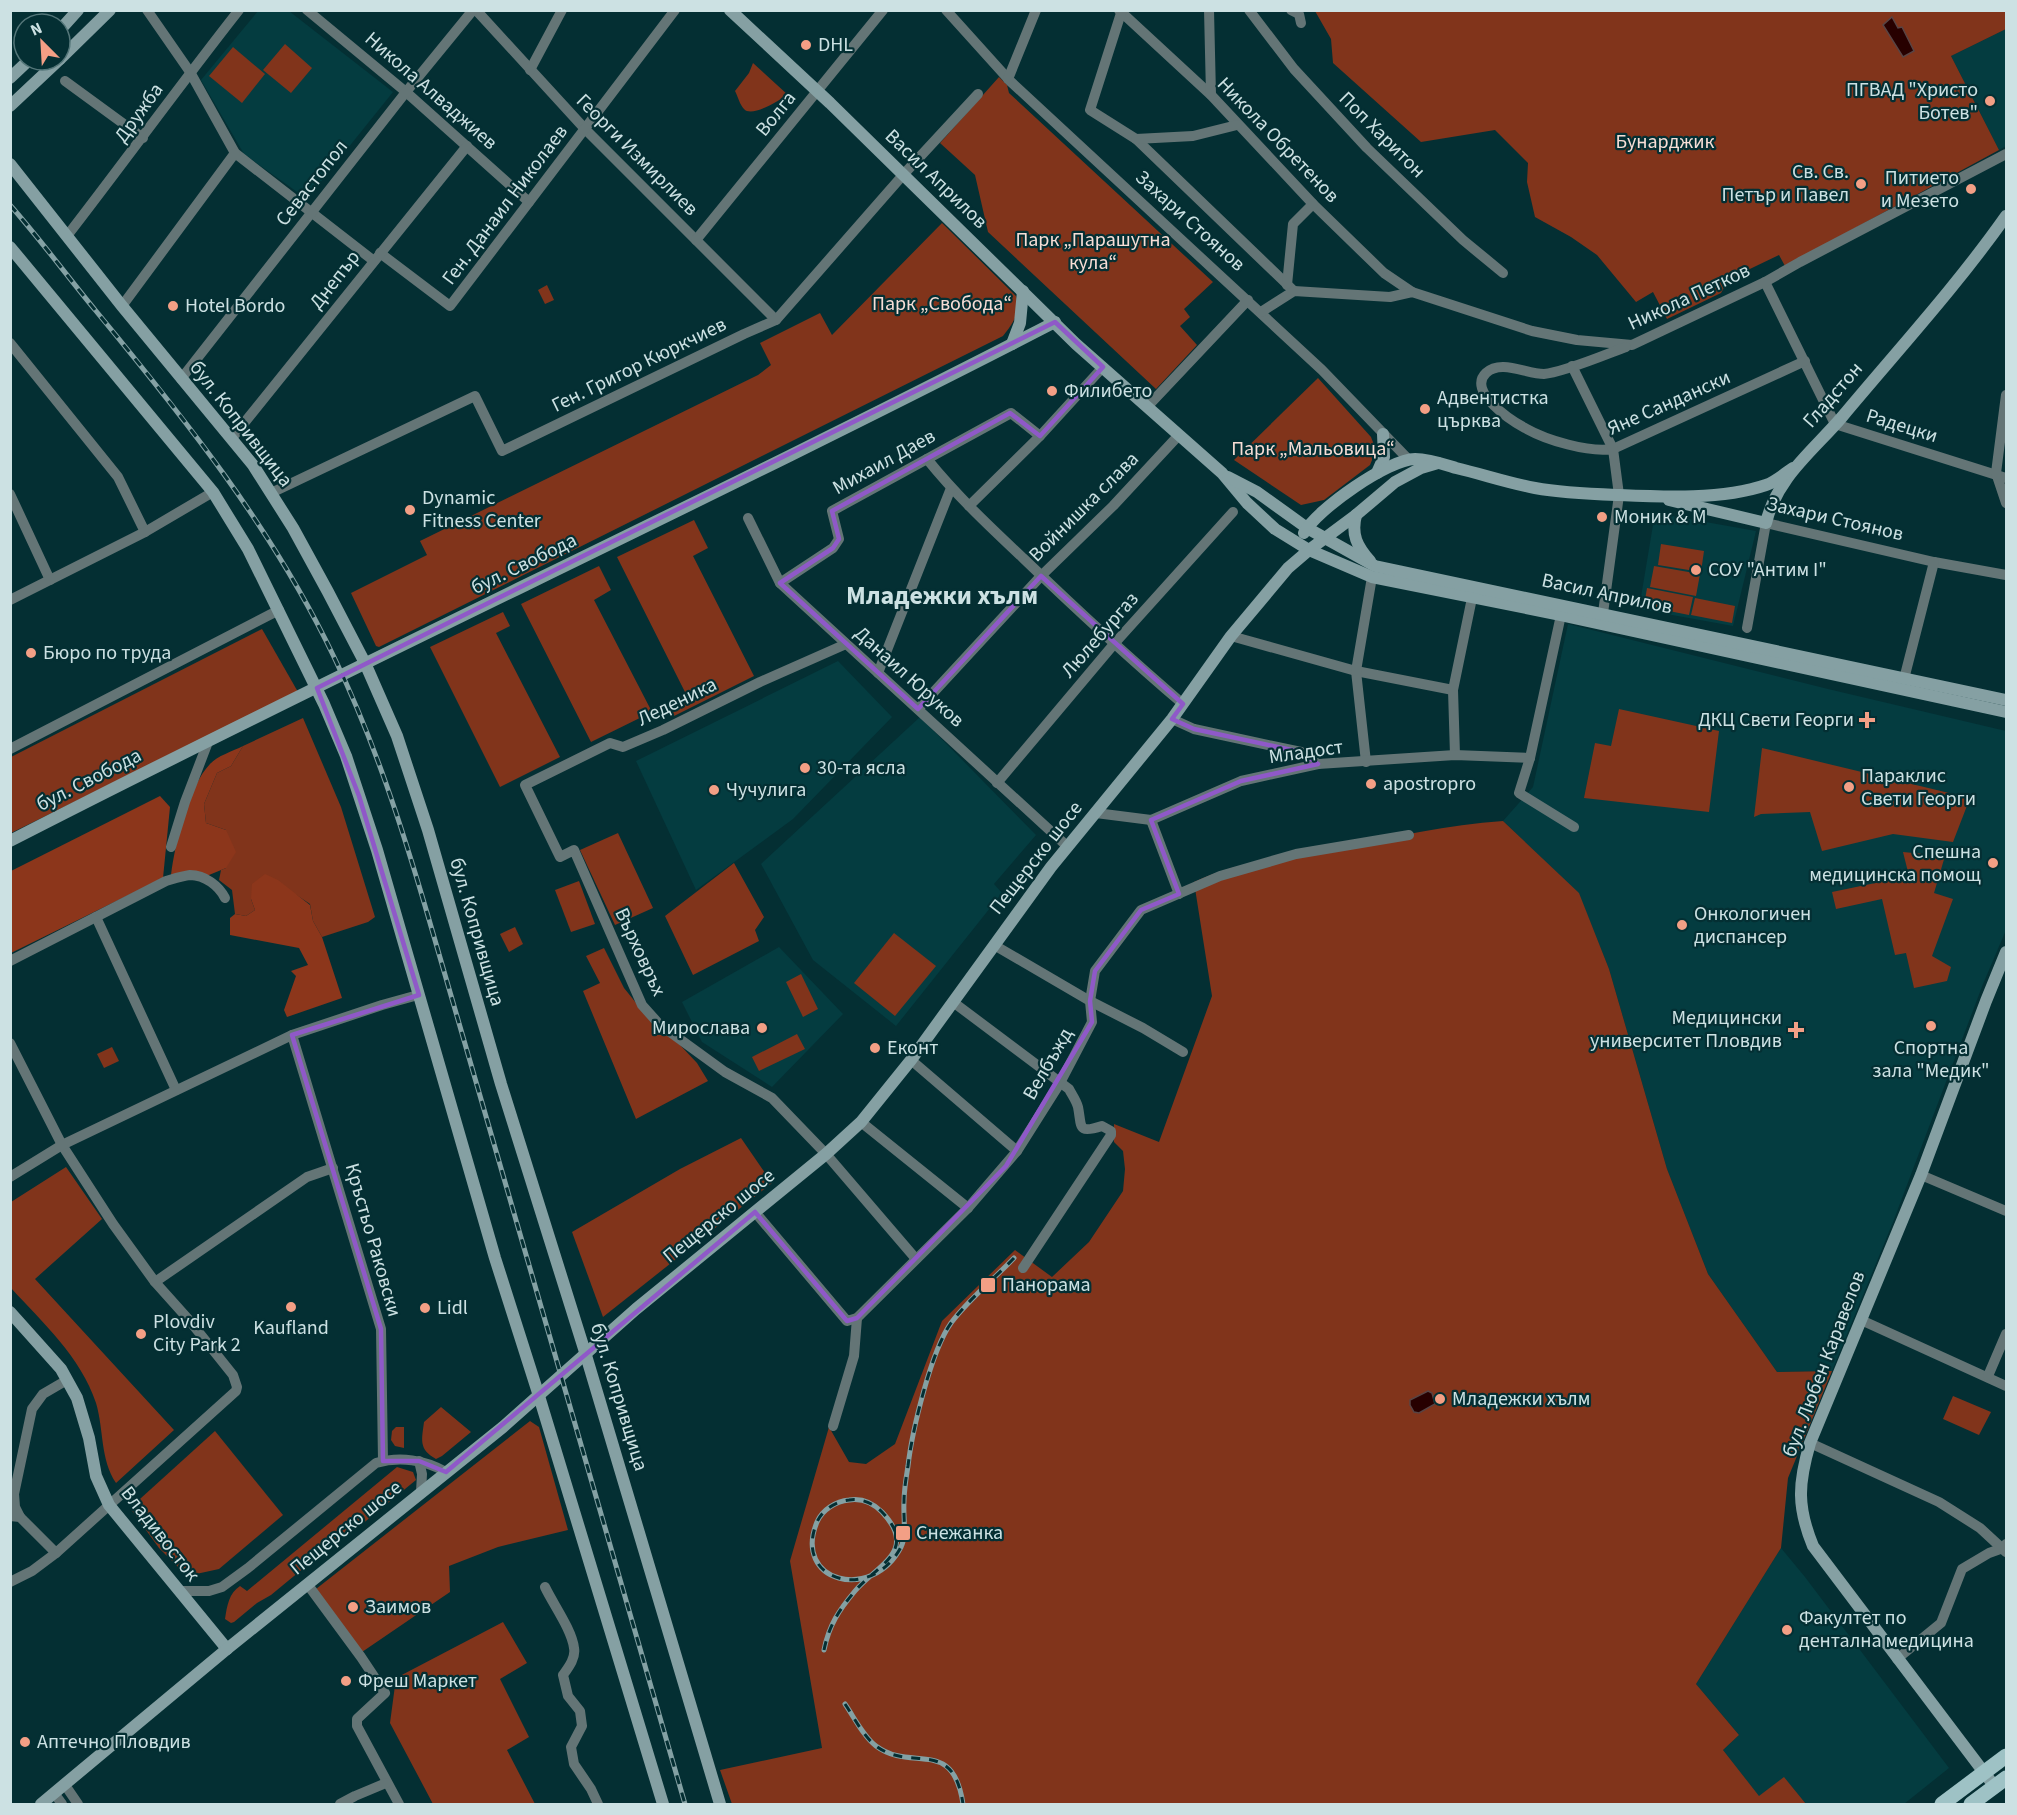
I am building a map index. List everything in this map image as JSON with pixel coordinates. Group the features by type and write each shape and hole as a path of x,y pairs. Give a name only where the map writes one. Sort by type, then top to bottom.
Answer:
{"main road":[{"path":"72,47 110,10"},
{"name":"Васил Априлов","path":"730,10 817,91 1103,368 1222,473 1268,522 1304,546 1373,572 1472,597 2007,712"},
{"path":"10,117 13,104 46,72"},
{"name":"бул. Копривщица","path":"10,164 181,379 232,438 271,493 293,528 365,663 398,736 415,787 501,1084 585,1352 720,1804"},
{"name":"Гладстон","path":"1766,523 1770,508 1793,468 1835,424 1979,254 2007,216"},
{"path":"10,247 213,492 248,549 279,610 317,688 346,756 495,1258 663,1804"},
{"path":"1012,344 1020,323 1023,291"},
{"name":"бул. Свобода","path":"10,841 365,663 735,484 1055,322"},
{"path":"1377,473 1384,457 1383,434"},
{"name":"Захари Стоянов","path":"1306,528 1333,503 1377,473 1393,464 1409,460 1438,463 1536,488 1656,497 1746,490 1768,484 1793,468"},
{"path":"1324,539 1395,482 1422,468 1438,463"},
{"name":"Васил Априлов","path":"1222,473 1257,492 1306,528 1373,572 1603,613 2007,700"},
{"name":"Захари Стоянов","path":"1656,497 1766,523"},
{"path":"1356,515 1354,526 1356,543 1373,572"},
{"path":"1304,546 1306,528"},
{"name":"Пещерско шосе","path":"41,1804 227,1649 539,1396 585,1352 826,1154 861,1122 911,1060 1068,847 1172,720 1231,636 1304,546 1324,539"},
{"name":"бул. Любен Каравелов","path":"2001,1782 1985,1773 1813,1546 1803,1522 1800,1494 1802,1469 1810,1443 1921,1175 1986,1001 2007,952"},
{"name":"Владивосток","path":"10,1312 61,1369 77,1398 89,1438 96,1476 109,1505 227,1649"},
{"path":"1942,1804 2007,1756"},
{"path":"1971,1804 2001,1782"}],"street":[{"path":"147,10 190,72 235,153 311,213 377,257"},
{"name":"Дружба","path":"67,236 239,10"},
{"name":"Никола Алваджиев","path":"307,10 406,92 529,201"},
{"name":"Севастопол","path":"181,379 406,92 474,10"},
{"name":"Георги Измирлиев","path":"474,10 585,129 776,320"},
{"path":"530,70 562,10"},
{"name":"Ген. Данаил Николаев","path":"377,257 450,306 675,10"},
{"name":"Волга","path":"696,240 883,10"},
{"name":"Захари Стоянов","path":"946,10 1008,79 1195,254 1261,312 1322,370 1409,460"},
{"path":"1209,10 1211,95"},
{"name":"Поп Харитон","path":"1249,10 1294,69 1367,148 1463,240 1503,273"},
{"path":"1291,10 1299,14 1301,23"},
{"path":"1008,79 1036,11"},
{"path":"1121,11 1090,110 1136,139 1290,288"},
{"name":"Никола Обретенов","path":"1121,11 1211,95 1313,204 1384,273 1412,292"},
{"path":"65,81 143,138"},
{"name":"Ген. Григор Кюркчиев","path":"271,493 475,396 502,451 744,333 776,320 903,175 978,94"},
{"path":"1136,139 1193,136 1237,125"},
{"name":"Днепър","path":"232,438 467,146"},
{"path":"122,306 235,153"},
{"name":"Никола Петков","path":"1290,288 1390,297 1412,292 1532,331 1577,340 1632,345 1765,282 2007,154"},
{"path":"1261,312 1290,288 1293,224 1313,204"},
{"name":"Радецки","path":"1765,282 1835,424 2007,478"},
{"path":"1147,406 1248,300"},
{"path":"10,343 118,477 145,532"},
{"name":"Яне Сандански","path":"1632,345 1545,374 1500,366 1485,373 1481,380 1481,390 1486,397 1524,428 1552,439 1600,451 1613,449 1805,361"},
{"path":"1572,366 1613,449 1619,495 1603,613"},
{"path":"969,506 1040,436 1103,368"},
{"path":"2007,395 1996,473 2007,503"},
{"name":"Михаил Даев","path":"780,583 833,548 839,539 832,511 1011,413 1040,436"},
{"name":"Войнишка слава","path":"918,709 1041,576 1113,506 1178,436"},
{"path":"927,459 951,488 1041,576 1183,704"},
{"path":"878,673 951,488"},
{"path":"10,600 145,532 213,492"},
{"path":"10,494 50,580"},
{"name":"Люлебургаз","path":"997,783 1114,644 1233,512"},
{"name":"Данаил Юруков","path":"748,518 780,583 1068,847"},
{"name":"Захари Стоянов","path":"1766,523 1934,562 2007,575"},
{"name":"Гладстон","path":"1747,628 1766,523"},
{"path":"1904,679 1934,562"},
{"path":"1366,762 1356,671 1373,572"},
{"path":"1455,755 1453,690 1472,597"},
{"path":"10,749 279,610"},
{"path":"1561,615 1530,758 1519,793 1574,827"},
{"path":"1231,636 1356,671 1453,690"},
{"name":"Леденика","path":"525,785 610,743 623,747 663,730 760,682 846,644"},
{"path":"1172,720 1194,729 1301,752 1318,764"},
{"path":"171,847 208,742"},
{"name":"Младост","path":"1151,820 1241,781 1318,764 1455,755 1530,758"},
{"name":"Върховръх","path":"525,785 560,857 574,850 642,1005 659,1024 725,1072 772,1098 826,1154"},
{"path":"1096,813 1151,820 1179,894"},
{"name":"Велбъжд","path":"857,1318 968,1208 1017,1151 1060,1083 1092,1022 1090,1001 1095,971 1140,910 1220,876 1296,854 1409,835"},
{"path":"10,961 166,881 191,875 202,878 220,887 225,898"},
{"path":"96,917 176,1090"},
{"path":"994,945 1183,1052"},
{"path":"10,1177 62,1145 292,1035 418,995"},
{"path":"953,1002 1069,1089 1077,1104 1080,1125 1083,1129 1088,1131 1102,1126 1111,1131 1111,1135 1023,1268"},
{"name":"Кръстьо Раковски","path":"292,1035 381,1329 382,1461"},
{"path":"10,1043 62,1145 113,1224 155,1282 189,1320 236,1383 236,1391 56,1552 32,1571 10,1582"},
{"path":"911,1060 1017,1151"},
{"path":"861,1122 968,1208"},
{"path":"826,1154 916,1259"},
{"path":"155,1282 307,1177 333,1168"},
{"path":"1921,1175 2007,1211"},
{"path":"755,1212 847,1322 857,1318 854,1356 833,1426"},
{"path":"1861,1320 2007,1386"},
{"path":"1988,1376 2007,1334"},
{"path":"56,1552 15,1516 14,1494 32,1409 43,1394 67,1380"},
{"path":"1810,1443 1939,1503 1980,1528 2006,1548"},
{"path":"179,1591 209,1591 222,1587 376,1463 389,1459 418,1461 434,1465 446,1472"},
{"path":"418,1461 422,1474 421,1492"},
{"path":"1897,1659 1941,1623 1962,1569 1989,1553 2006,1548"},
{"path":"308,1585 385,1693 357,1719 357,1726 399,1804"},
{"path":"544,1587 575,1650 571,1664 563,1675 568,1696 580,1711 582,1726 571,1747 574,1764 598,1804"},
{"path":"340,1804 386,1783"},
{"path":"64,1785 78,1804"},
{"path":"54,1793 62,1804"}],"highlighted area":[{"path":"1055,322 1103,367 1040,436 1010,413 832,511 839,539 833,548 780,583 918,709 1041,576 1183,704 1172,719 1194,729 1301,752 1318,764 1241,781 1151,820 1179,894 1141,910 1095,971 1090,1001 1092,1022 1006,1166 857,1318 847,1321 755,1212 446,1472 419,1461 383,1461 381,1329 292,1035 419,995 359,796 317,688"}],"shaded area":[{"path":"258,11 289,11 393,92 307,199 244,154 201,80"},
{"path":"1892,17 1898,28 1902,27 1914,51 1903,57 1883,25"},
{"name":"ПГВАД \"Христо Ботев\"","path":"2006,29 2006,146 1999,150 1951,56"},
{"name":"СОУ \"Антим I\"","path":"1655,513 1756,531 1733,626 1639,609"},
{"name":"Медицински университет Пловдив","path":"1568,624 2006,731 2006,930 1983,984 1893,1222 1832,1371 1777,1372 1708,1274 1667,1169 1609,969 1579,894 1503,821 1533,787"},
{"path":"838,661 892,717 793,819 696,890 636,761"},
{"path":"920,717 1036,835 994,884 1002,893 896,1026 813,960 761,864"},
{"path":"243,746 231,766 217,773 204,804 206,823 226,830 236,852 226,868 209,875 171,875 184,816 202,774 217,759"},
{"path":"160,796 170,807 163,878 11,953 11,871"},
{"path":"265,874 278,880 310,905 313,921 322,937 342,998 287,1017 284,1010 296,976 291,971 308,965 299,948 230,935 230,918 235,914 246,916 255,910 251,899 252,884"},
{"name":"Мирослава","path":"779,947 843,1014 772,1087 702,1042 682,1002"},
{"path":"1428,1391 1432,1393 1435,1404 1419,1413 1414,1412 1410,1400"},
{"name":"Факултет по дентална медицина","path":"1781,1548 1949,1768 1904,1804 1806,1804 1784,1778 1759,1797 1723,1750 1739,1735 1696,1684"}],"green space":[{"name":"Бунарджик","path":"1315,11 2006,11 2006,29 1951,56 1999,150 1785,266 1779,255 1729,279 1721,293 1667,319 1653,292 1636,302 1597,255 1535,217 1527,182 1528,163 1495,130 1421,142 1333,63 1331,39"},
{"path":"285,44 312,68 291,93 263,70"},
{"path":"233,47 265,74 242,103 209,76"},
{"path":"753,63 788,95 759,110 748,111 741,105 735,91 749,73"},
{"name":"Парк „Парашутна кула“","path":"999,77 1007,85 1009,93 1213,282 1184,309 1190,317 1180,326 1197,345 1156,389 988,232 975,175 940,143"},
{"name":"Парк „Свобода“","path":"942,223 1016,296 1017,313 1003,336 379,647 376,646 351,593 427,555 420,541 758,375 771,365 760,343 820,313 832,335"},
{"path":"547,285 554,300 545,304 538,290"},
{"name":"Парк „Мальовица“","path":"1318,378 1371,437 1376,450 1370,465 1324,500 1301,505 1234,460"},
{"path":"694,520 708,548 693,556 754,676 674,716 669,704 686,694 617,557"},
{"path":"1661,544 1704,551 1701,572 1658,565"},
{"path":"599,566 611,590 594,600 652,712 591,742 521,604"},
{"path":"1654,566 1700,574 1696,596 1650,587"},
{"path":"1647,588 1693,597 1689,615 1644,606"},
{"path":"1695,598 1735,606 1732,623 1691,615"},
{"path":"503,612 510,626 496,633 560,757 500,787 430,647"},
{"path":"262,629 298,692 11,833 11,757"},
{"path":"1619,709 1719,731 1709,812 1584,798 1595,743 1611,746"},
{"path":"303,718 341,807 375,917 368,922 322,937 313,921 310,904 295,894 251,899 255,910 246,916 235,914 232,890 219,880 221,870 226,868 226,830 206,823 204,804 217,773 231,766 243,746"},
{"path":"1762,748 1970,798 1953,842 1893,834 1822,851 1810,812 1761,814 1754,817"},
{"name":"Младежки хълм","path":"1503,821 1579,893 1609,969 1667,1169 1708,1274 1777,1372 1832,1371 1788,1478 1781,1548 1696,1684 1739,1735 1723,1750 1759,1796 1784,1777 1806,1804 732,1804 720,1770 822,1748 790,1561 829,1427 849,1462 866,1464 895,1444 942,1321 1015,1250 1052,1277 1089,1242 1123,1191 1125,1169 1123,1151 1114,1142 1114,1124 1159,1142 1212,996 1194,882 1229,869 1266,860 1441,828"},
{"path":"618,833 653,908 615,925 580,850"},
{"path":"1903,852 1945,856 1934,893 1953,899 1932,956 1951,967 1947,981 1914,988 1906,953 1895,955 1882,899 1836,909 1832,892 1909,876"},
{"path":"734,863 764,917 755,930 759,941 693,975 665,916"},
{"path":"579,881 595,924 571,932 555,890"},
{"path":"515,927 523,944 509,952 500,934"},
{"path":"894,933 936,966 895,1016 854,983"},
{"path":"604,948 624,988 645,1014 697,1063 708,1081 636,1119 583,991 600,983 586,956"},
{"path":"801,974 818,1009 803,1017 786,982"},
{"path":"797,1034 805,1049 759,1071 752,1057"},
{"path":"112,1047 119,1061 104,1068 97,1054"},
{"path":"741,1138 772,1183 603,1317 572,1232 680,1169"},
{"path":"66,1167 102,1219 35,1279 174,1430 116,1483 107,1464 96,1403 81,1370 60,1341 11,1288 11,1202"},
{"path":"1953,1396 1991,1412 1979,1435 1943,1419"},
{"path":"441,1407 471,1432 436,1459 426,1451 422,1443 422,1434 424,1422"},
{"path":"530,1421 539,1427 568,1530 498,1547 449,1566 450,1592 362,1652 316,1589"},
{"path":"396,1427 404,1427 404,1448 395,1446 391,1440 392,1431"},
{"path":"215,1431 283,1515 219,1569 187,1576 159,1548 130,1508"},
{"path":"397,1467 413,1472 416,1480 234,1622 231,1623 225,1619 229,1600 236,1589 240,1586 247,1591"},
{"path":"503,1622 527,1663 500,1679 529,1737 507,1750 535,1804 433,1804 390,1723 396,1678"}],"railway":[{"path":"10,205 226,476 284,564 310,610 362,720 386,784 418,883 685,1804"},
{"path":"824,1650 839,1611 855,1591 864,1582 874,1573 883,1565 891,1556 896,1547 896,1537 892,1526 882,1512 875,1506 862,1501 849,1500 834,1504 822,1514 817,1522 812,1543 816,1559 825,1571 839,1578 855,1580 872,1575 888,1564 901,1547 904,1531 904,1493 910,1451 918,1413 936,1352 958,1314 1014,1258"},
{"path":"845,1704 863,1732 876,1746 903,1757 941,1763 950,1770 958,1783 963,1804"}],"place":[{"name":"DHL","path":"806,45"},
{"name":"ПГВАД \"Христо Ботев\"","path":"1990,101"},
{"name":"Св. Св. Петър и Павел","path":"1861,184"},
{"name":"Питието и Мезето","path":"1971,189"},
{"name":"Hotel Bordo","path":"173,306"},
{"name":"Филибето","path":"1052,391"},
{"name":"Адвентистка църква","path":"1425,409"},
{"name":"Dynamic Fitness Center","path":"410,510"},
{"name":"Моник & М","path":"1602,517"},
{"name":"СОУ \"Антим I\"","path":"1696,570"},
{"name":"Бюро по труда","path":"31,653"},
{"name":"ДКЦ Свети Георги","path":"1867,720"},
{"name":"30-та ясла","path":"805,768"},
{"name":"apostropro","path":"1371,784"},
{"name":"Параклис Свети Георги","path":"1849,787"},
{"name":"Чучулига","path":"714,790"},
{"name":"Спешна медицинска помощ","path":"1993,863"},
{"name":"Онкологичен диспансер","path":"1682,925"},
{"name":"Спортна зала \"Медик\"","path":"1931,1026"},
{"name":"Мирослава","path":"762,1028"},
{"name":"Медицински университет Пловдив","path":"1796,1030"},
{"name":"Еконт","path":"875,1048"},
{"name":"Панорама","path":"988,1285"},
{"name":"Kaufland","path":"291,1307"},
{"name":"Lidl","path":"425,1308"},
{"name":"Plovdiv City Park 2","path":"141,1334"},
{"name":"Младежки хълм","path":"1440,1399"},
{"name":"Снежанка","path":"903,1533"},
{"name":"Заимов","path":"353,1607"},
{"name":"Факултет по дентална медицина","path":"1787,1630"},
{"name":"Фреш Маркет","path":"346,1681"},
{"name":"Аптечно Пловдив","path":"25,1742"}],"district":[{"name":"Младежки хълм","path":"942,595"}]}
